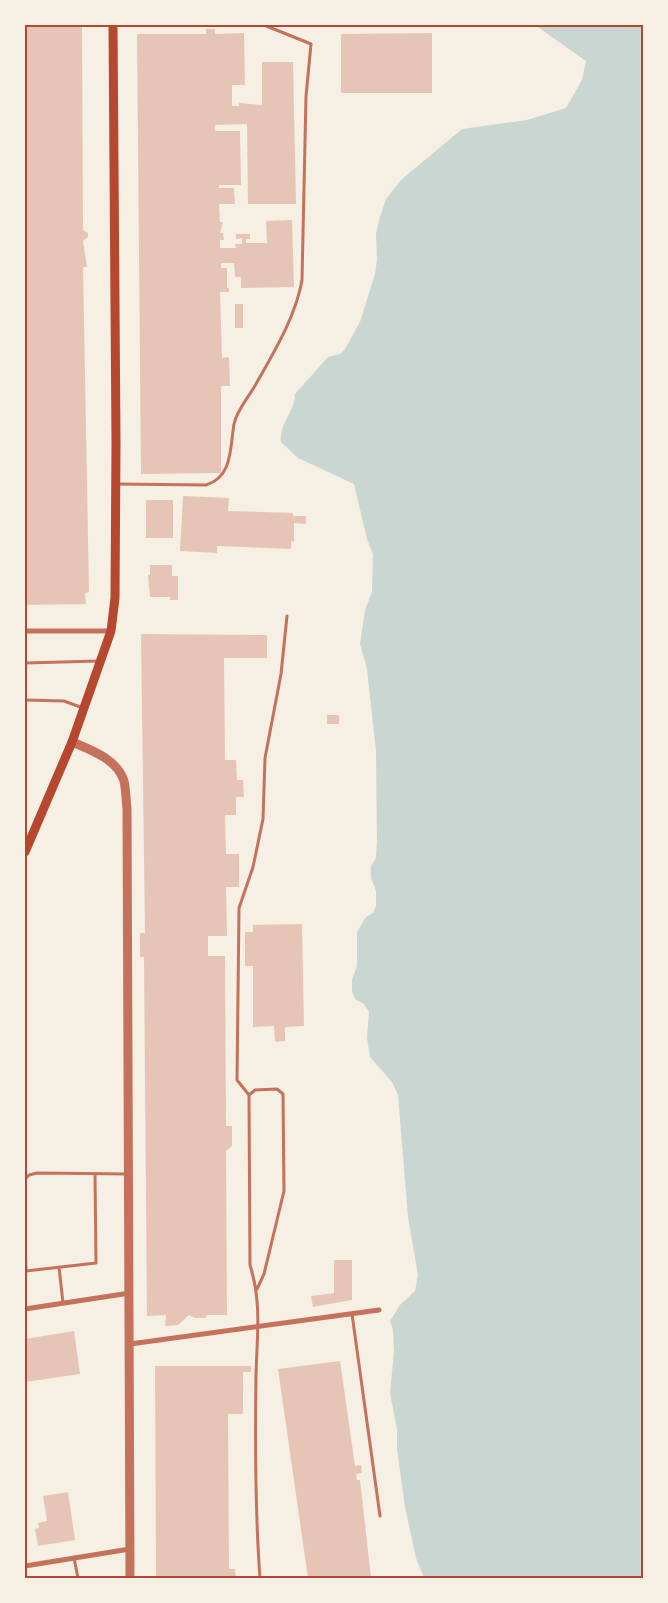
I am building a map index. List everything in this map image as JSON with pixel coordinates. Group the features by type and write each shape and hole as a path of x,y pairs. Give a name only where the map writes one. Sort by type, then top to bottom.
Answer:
{"main road":[{"path":"25,852 72,742 102,660 111,631 115,598 113,25"}],"street":[{"path":"25,630 111,631"},
{"path":"72,742 93,751 114,764 124,781 127,809 130,1578"},
{"path":"25,1309 130,1293"},
{"path":"130,1344 379,1310"},
{"path":"25,1566 130,1549"}],"lane":[{"path":"116,484 206,485 221,476 229,461 236,419 277,346 300,293 302,280 306,96 311,44 264,25"},
{"path":"260,1578 257,1472 258,1289 250,1265 249,1095 237,1080 239,908 253,867 263,819 265,758 281,674 287,616"},
{"path":"25,663 102,660"},
{"path":"25,700 64,701 84,709"},
{"path":"249,1095 255,1090 277,1089 283,1094 284,1191 264,1274 258,1289"},
{"path":"25,1179 28,1175 37,1174 128,1174"},
{"path":"25,1245 26,1271 96,1263 94,1174"},
{"path":"59,1267 63,1303"},
{"path":"352,1313 380,1516"},
{"path":"74,1558 78,1578"}],"shaded area":[{"path":"535,25 643,25 643,1578 424,1578 416,1558 405,1507 397,1449 397,1429 390,1393 394,1352 393,1330 390,1321 400,1305 415,1291 418,1275 408,1217 398,1095 392,1082 370,1057 367,1038 369,1012 364,1004 355,999 352,991 352,980 357,966 357,932 366,917 373,913 376,906 376,891 371,878 371,866 376,858 377,841 376,751 367,669 360,644 365,610 372,592 373,554 367,539 354,484 298,458 281,442 281,435 293,406 295,394 328,357 340,354 345,349 360,322 375,274 377,260 376,233 380,217 386,199 401,180 462,129 527,120 566,108 582,80 586,61"}],"building":[{"path":"25,25 82,25 83,230 88,233 88,237 83,241 87,267 83,267 89,592 85,594 86,604 25,605"},
{"path":"206,29 215,29 215,34 244,33 245,85 232,85 232,106 239,106 239,103 262,105 262,62 293,62 296,204 248,204 247,124 215,125 215,131 240,131 241,185 219,185 219,188 234,188 235,204 219,204 220,222 223,222 220,233 223,233 224,240 220,240 220,248 236,248 235,244 242,244 242,238 236,239 236,234 250,234 250,239 246,239 246,243 267,243 266,221 292,220 294,287 241,288 241,277 235,277 234,263 221,263 221,268 227,268 227,288 229,288 229,292 220,292 222,358 229,357 230,386 221,386 221,473 141,474 137,34 206,34"},
{"path":"432,33 432,93 341,93 341,34"},
{"path":"235,304 243,304 243,328 235,328"},
{"path":"183,496 229,498 228,511 293,513 293,516 306,516 306,524 294,523 294,541 291,542 291,549 217,546 217,553 180,551"},
{"path":"146,500 173,500 173,538 146,538"},
{"path":"150,565 172,565 172,576 178,576 178,600 170,600 170,597 150,597 148,575 150,575"},
{"path":"141,634 267,635 267,658 224,658 225,760 236,760 237,780 243,780 244,797 236,797 236,815 225,815 226,854 239,854 239,887 226,887 227,936 208,936 208,956 225,956 226,1126 232,1126 232,1146 226,1151 227,1315 207,1315 205,1318 195,1318 189,1315 178,1325 165,1326 166,1315 147,1316 144,957 140,957 140,933 145,933"},
{"path":"327,715 339,715 339,724 327,724"},
{"path":"302,924 304,1026 285,1027 285,1041 277,1042 275,1041 274,1026 253,1027 253,966 245,966 245,932 253,932 253,925"},
{"path":"334,1260 352,1260 352,1300 313,1307 311,1296 334,1293"},
{"path":"74,1331 80,1374 25,1382 25,1339"},
{"path":"340,1361 355,1466 361,1465 362,1473 356,1474 357,1480 360,1480 371,1578 308,1578 278,1369"},
{"path":"155,1366 251,1366 251,1372 243,1372 243,1414 228,1414 229,1569 235,1569 236,1578 156,1578"},
{"path":"68,1492 75,1540 38,1546 35,1529 39,1528 38,1523 47,1521 43,1496"}]}
